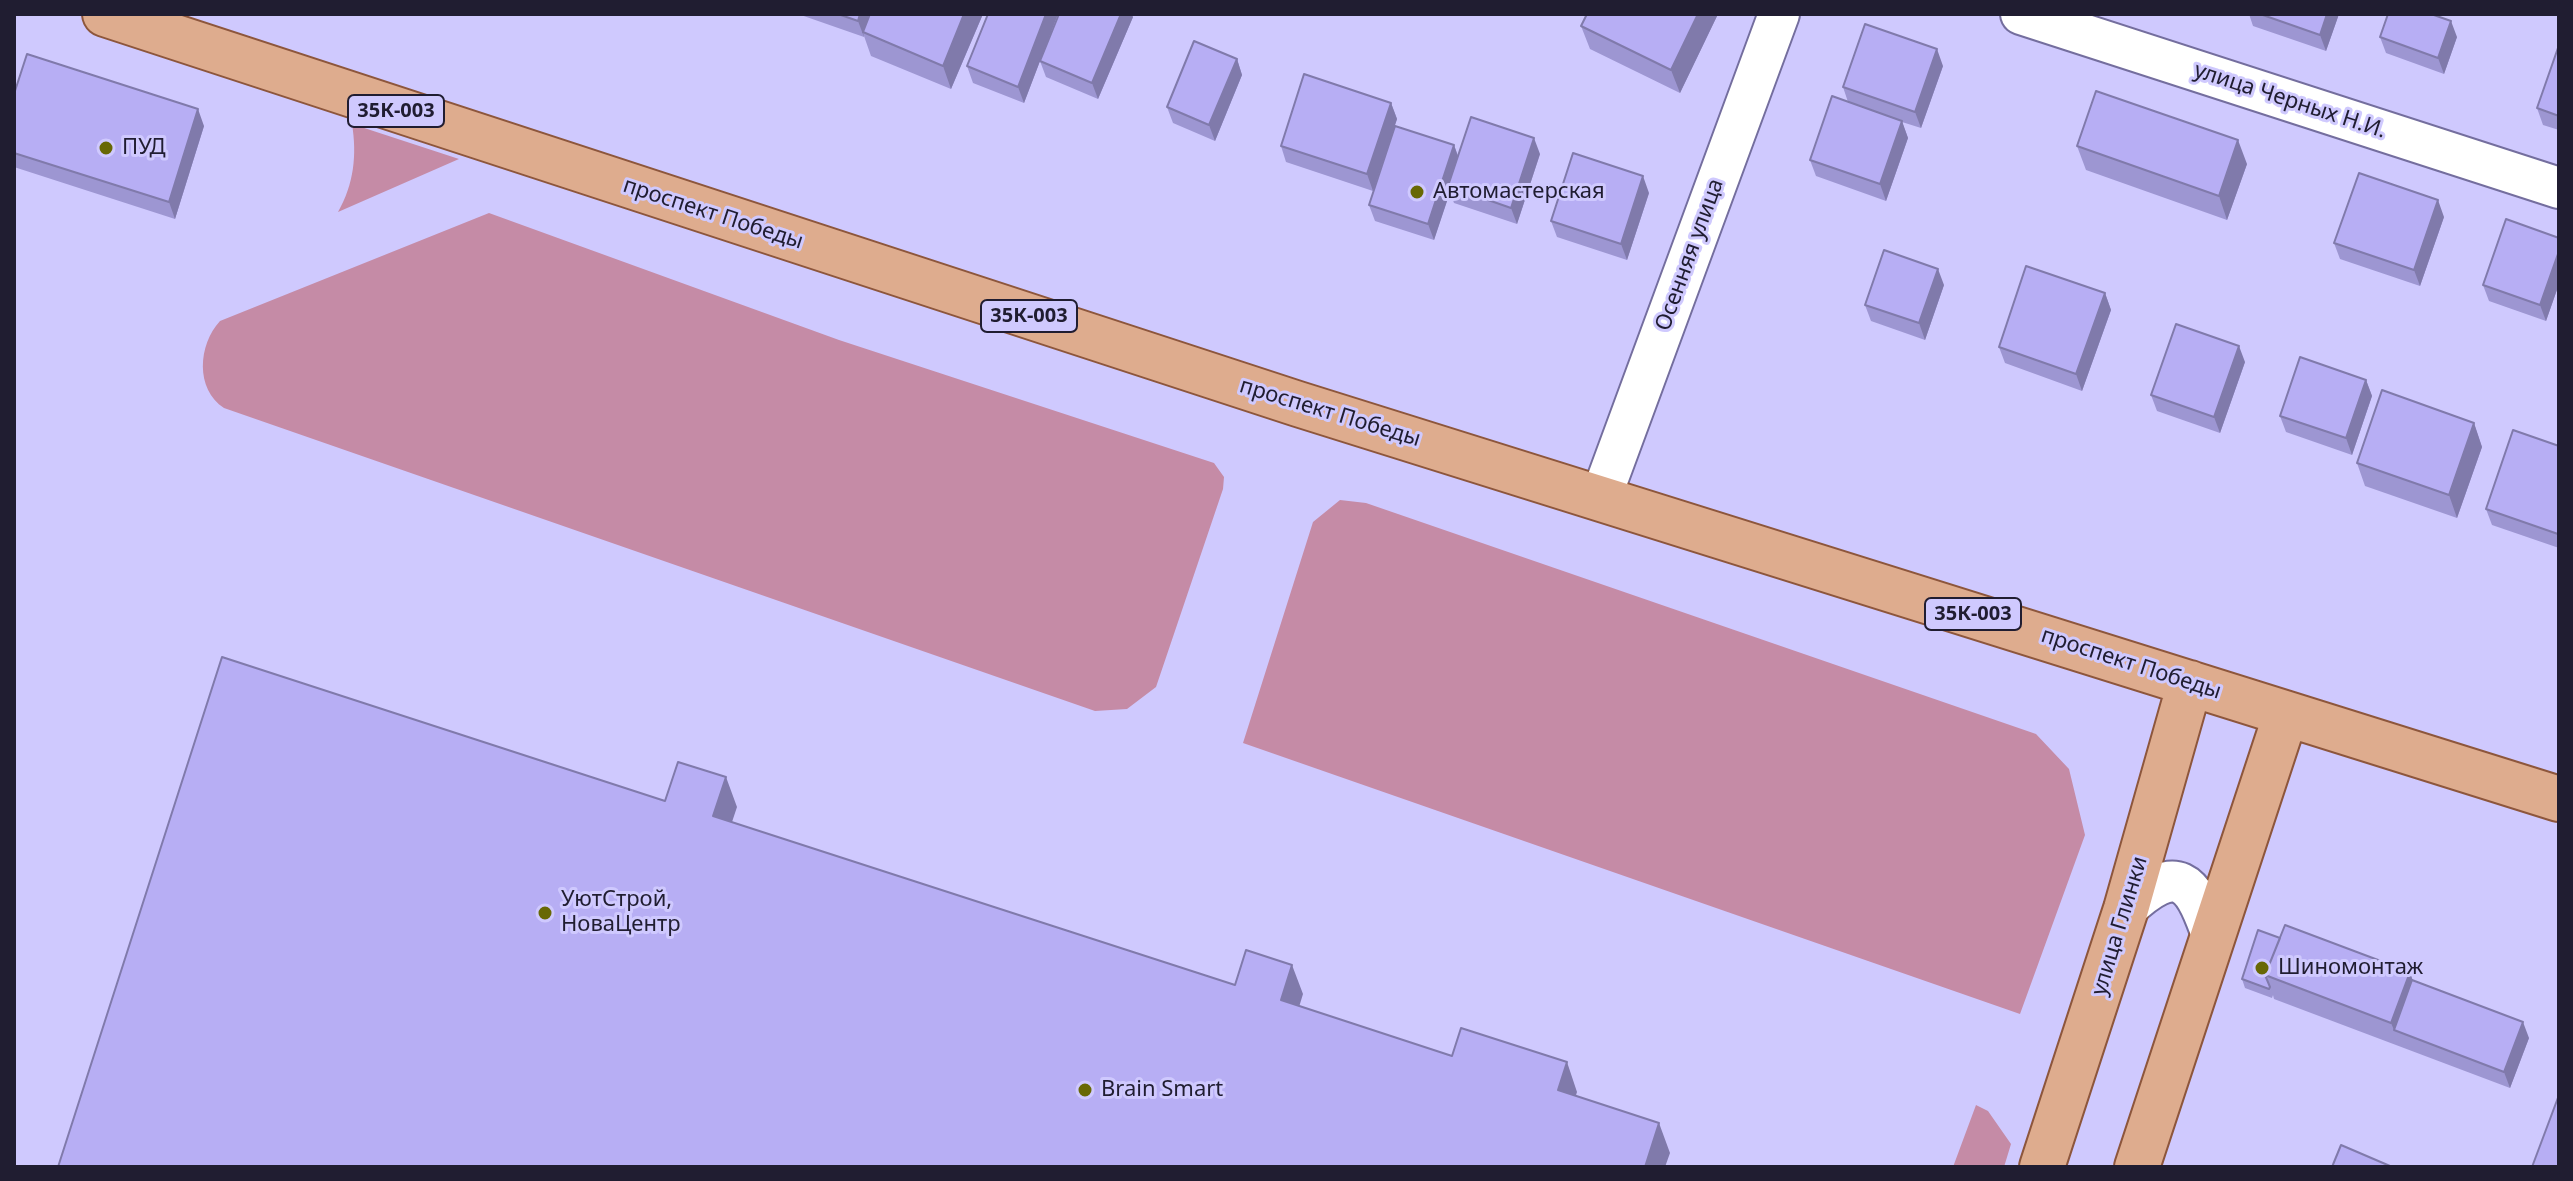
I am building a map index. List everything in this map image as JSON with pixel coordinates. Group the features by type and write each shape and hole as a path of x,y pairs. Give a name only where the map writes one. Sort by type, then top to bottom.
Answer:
{"main road":[{"name":"проспект Победы","path":"105,14 1283,399 2559,799"},
{"name":"улица Глинки","path":"2042,1167 2126,909 2190,683"},
{"path":"2137,1167 2286,714"}],"street":[{"name":"Осенняя улица","path":"1601,497 1779,14"},
{"name":"улица Черных Н.И.","path":"2021,14 2559,188"},
{"path":"2126,909 2151,886 2168,881 2186,884 2198,898 2213,938"}],"shaded area":[{"path":"352,124 459,159 338,212 348,191 353,169"},
{"path":"489,213 839,340 1214,463 1224,477 1223,489 1156,687 1127,709 1095,711 224,408 208,390 204,378 204,354 207,342 220,321"},
{"path":"1340,500 1366,503 2036,734 2069,769 2085,835 2020,1014 1243,743 1313,522"},
{"path":"1976,1105 1988,1111 2011,1144 2004,1167 1953,1167"}],"building":[{"path":"838,14 860,14 858,21"},
{"path":"870,14 964,14 943,66 863,32"},
{"path":"988,14 1046,14 1018,87 967,66"},
{"path":"1059,14 1121,14 1092,83 1040,61"},
{"path":"1587,14 1698,14 1671,70 1581,26"},
{"path":"2260,14 2327,14 2320,35"},
{"path":"2388,14 2431,14 2451,21 2438,58 2380,37"},
{"path":"1865,24 1937,49 1915,112 1843,87"},
{"path":"1194,41 1237,59 1209,125 1167,107"},
{"path":"2559,45 2559,116 2537,108"},
{"name":"ПУД","path":"27,54 198,109 169,202 14,153 14,94"},
{"path":"1304,74 1391,103 1367,174 1281,146"},
{"path":"2096,91 2238,140 2219,196 2077,146"},
{"path":"1832,96 1902,121 1880,184 1810,160"},
{"path":"1471,117 1534,138 1511,208 1448,186"},
{"name":"Автомастерская","path":"1395,126 1454,145 1428,224 1369,205"},
{"path":"1573,153 1643,176 1621,244 1551,221"},
{"path":"2359,173 2438,200 2414,270 2334,243"},
{"path":"2506,219 2559,238 2559,251 2540,305 2483,285"},
{"path":"1884,250 1938,269 1919,323 1865,305"},
{"path":"2026,266 2105,293 2076,374 1999,347"},
{"path":"2176,324 2239,346 2214,417 2151,395"},
{"path":"2300,357 2366,380 2346,438 2280,416"},
{"path":"2382,390 2474,423 2449,495 2357,463"},
{"path":"2513,430 2559,446 2558,534 2486,509"},
{"name":"УютСтрой, НоваЦентр","path":"222,657 665,801 678,762 726,777 713,816 1235,985 1246,950 1292,965 1281,1000 1452,1056 1461,1028 1567,1062 1558,1090 1659,1123 1645,1167 58,1167"},
{"path":"2285,925 2410,972 2391,1023 2265,975"},
{"path":"2258,930 2280,938 2265,975 2269,989 2242,979"},
{"path":"2412,980 2523,1022 2504,1072 2394,1030"},
{"path":"2559,1095 2559,1167 2532,1167"},
{"path":"2341,1145 2390,1166 2332,1167"}],"place":[{"name":"ПУД","path":"106,148"},
{"name":"Автомастерская","path":"1417,192"},
{"name":"УютСтрой, НоваЦентр","path":"545,913"},
{"name":"Шиномонтаж","path":"2262,968"},
{"name":"Brain Smart","path":"1085,1090"}]}
